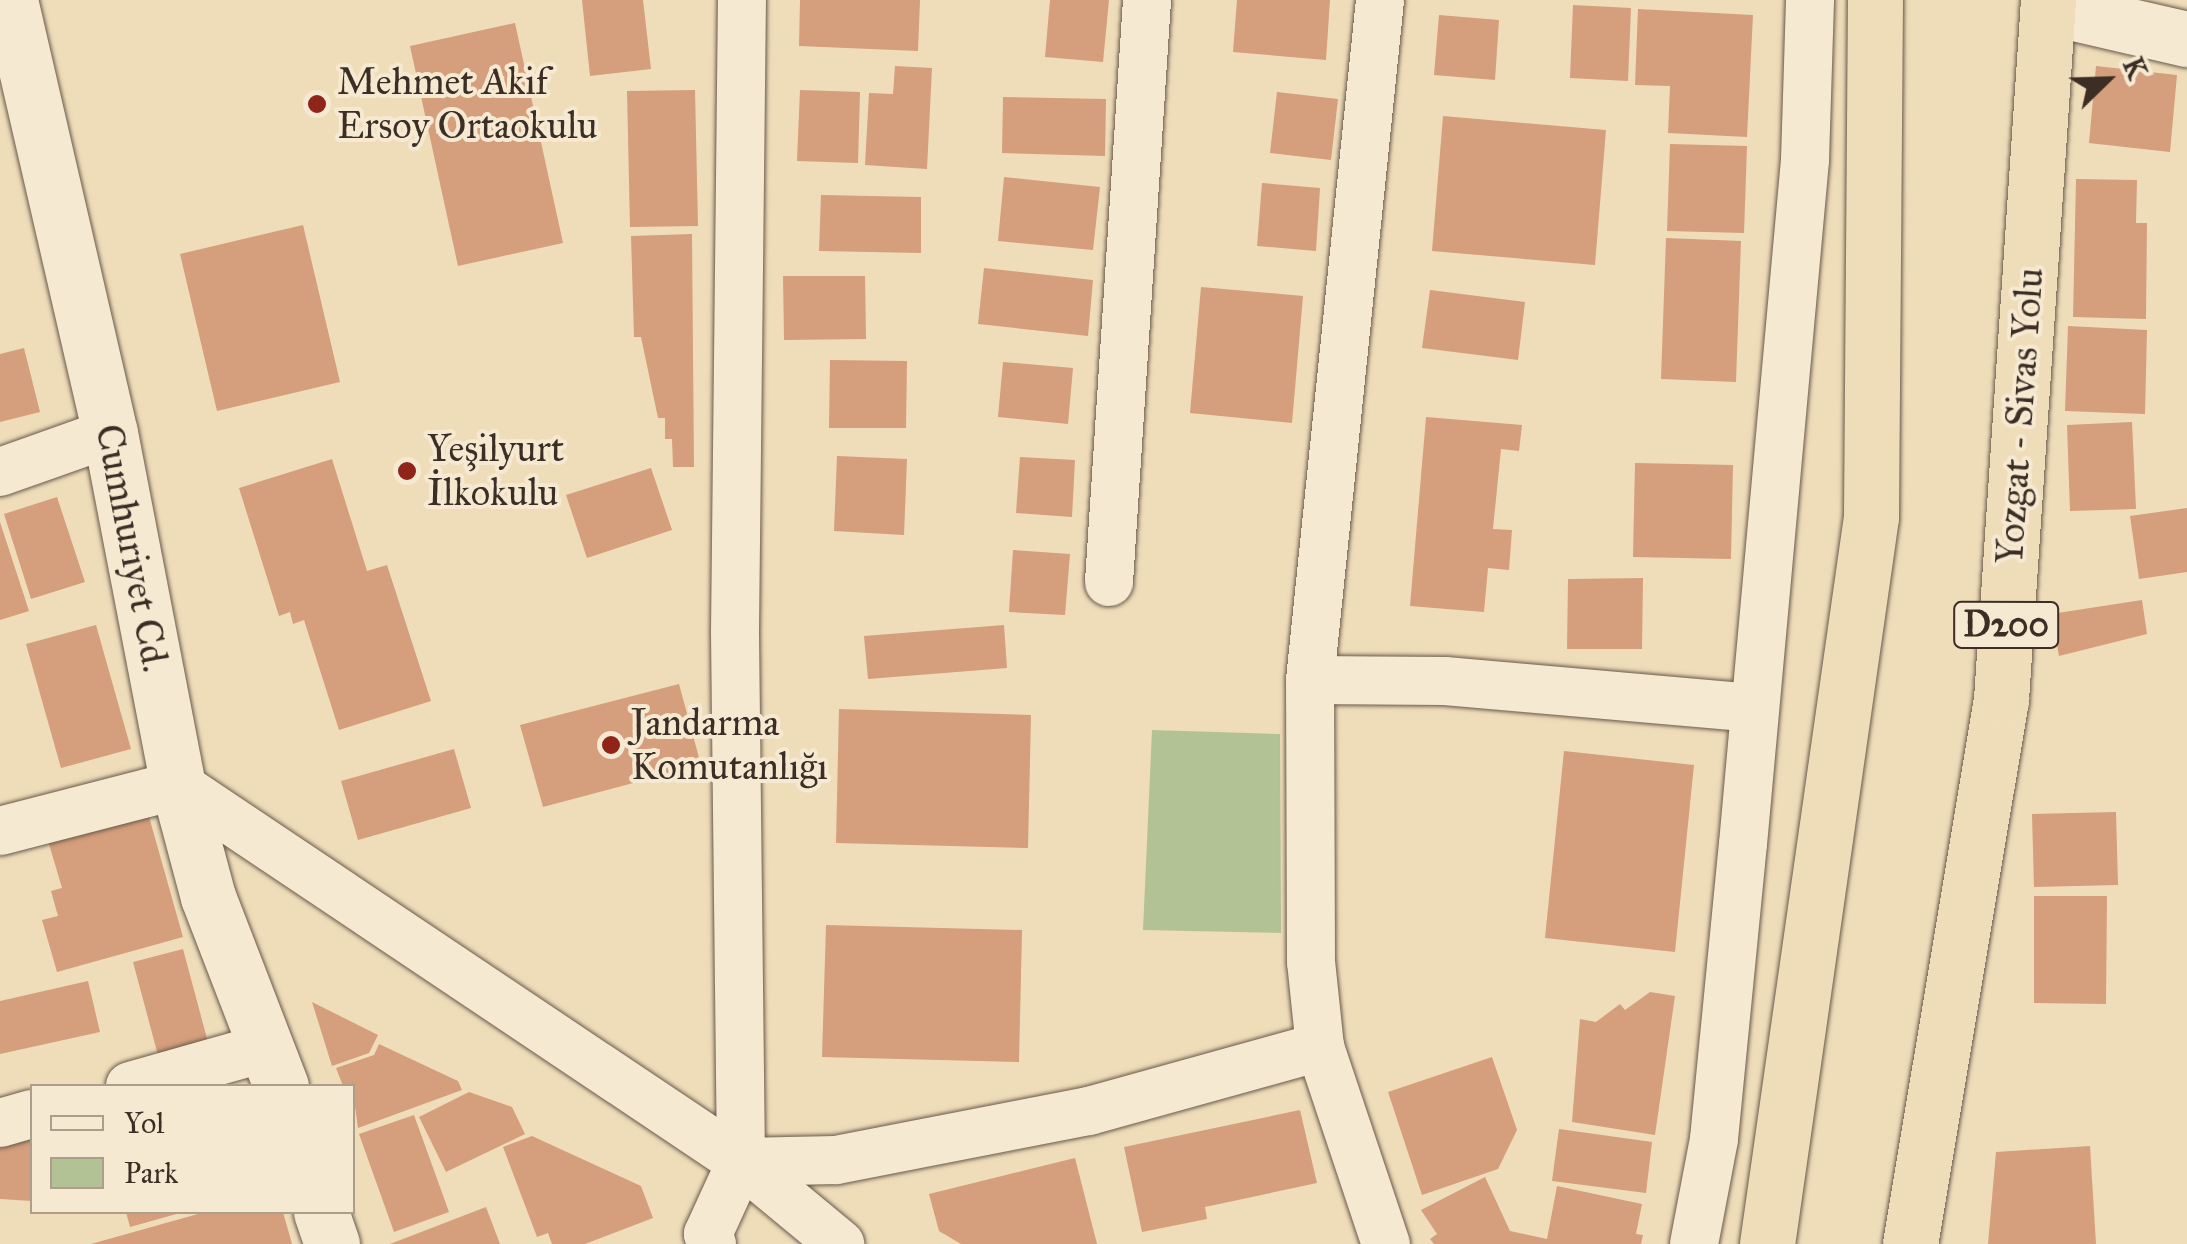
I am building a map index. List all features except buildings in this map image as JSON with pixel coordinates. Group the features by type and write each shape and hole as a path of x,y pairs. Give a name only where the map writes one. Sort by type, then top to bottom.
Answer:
{"highway":[{"path":"1767,1244 1872,516 1875,0"},
{"name":"Yozgat - Sivas Yolu","path":"1910,1244 2001,699 2048,3"}],"main road":[{"name":"Cumhuriyet Cd.","path":"10,0 110,433 178,785 208,896 274,1067"},
{"path":"2048,3 2187,39"},
{"path":"322,1214 332,1244"}],"street":[{"path":"712,1244 708,1234 741,1162 735,632 742,0"},
{"path":"1108,582 1147,0"},
{"path":"1380,0 1310,680 1311,962 1320,1047 1386,1244"},
{"path":"1694,1244 1714,1139 1806,160 1810,0"},
{"path":"0,472 110,433"},
{"path":"1310,680 1445,681 1753,708"},
{"path":"0,831 178,785 741,1162 840,1244"},
{"path":"741,1162 836,1160 1070,1114 1320,1047"},
{"path":"145,1084 274,1067"},
{"path":"0,1124 30,1115"}],"green space":[{"path":"1152,730 1280,734 1281,933 1143,930"}],"place":[{"name":"Mehmet Akif Ersoy Ortaokulu","path":"317,104"},
{"name":"Yeşilyurt İlkokulu","path":"407,471"},
{"name":"Jandarma Komutanlığı","path":"611,745"}]}
